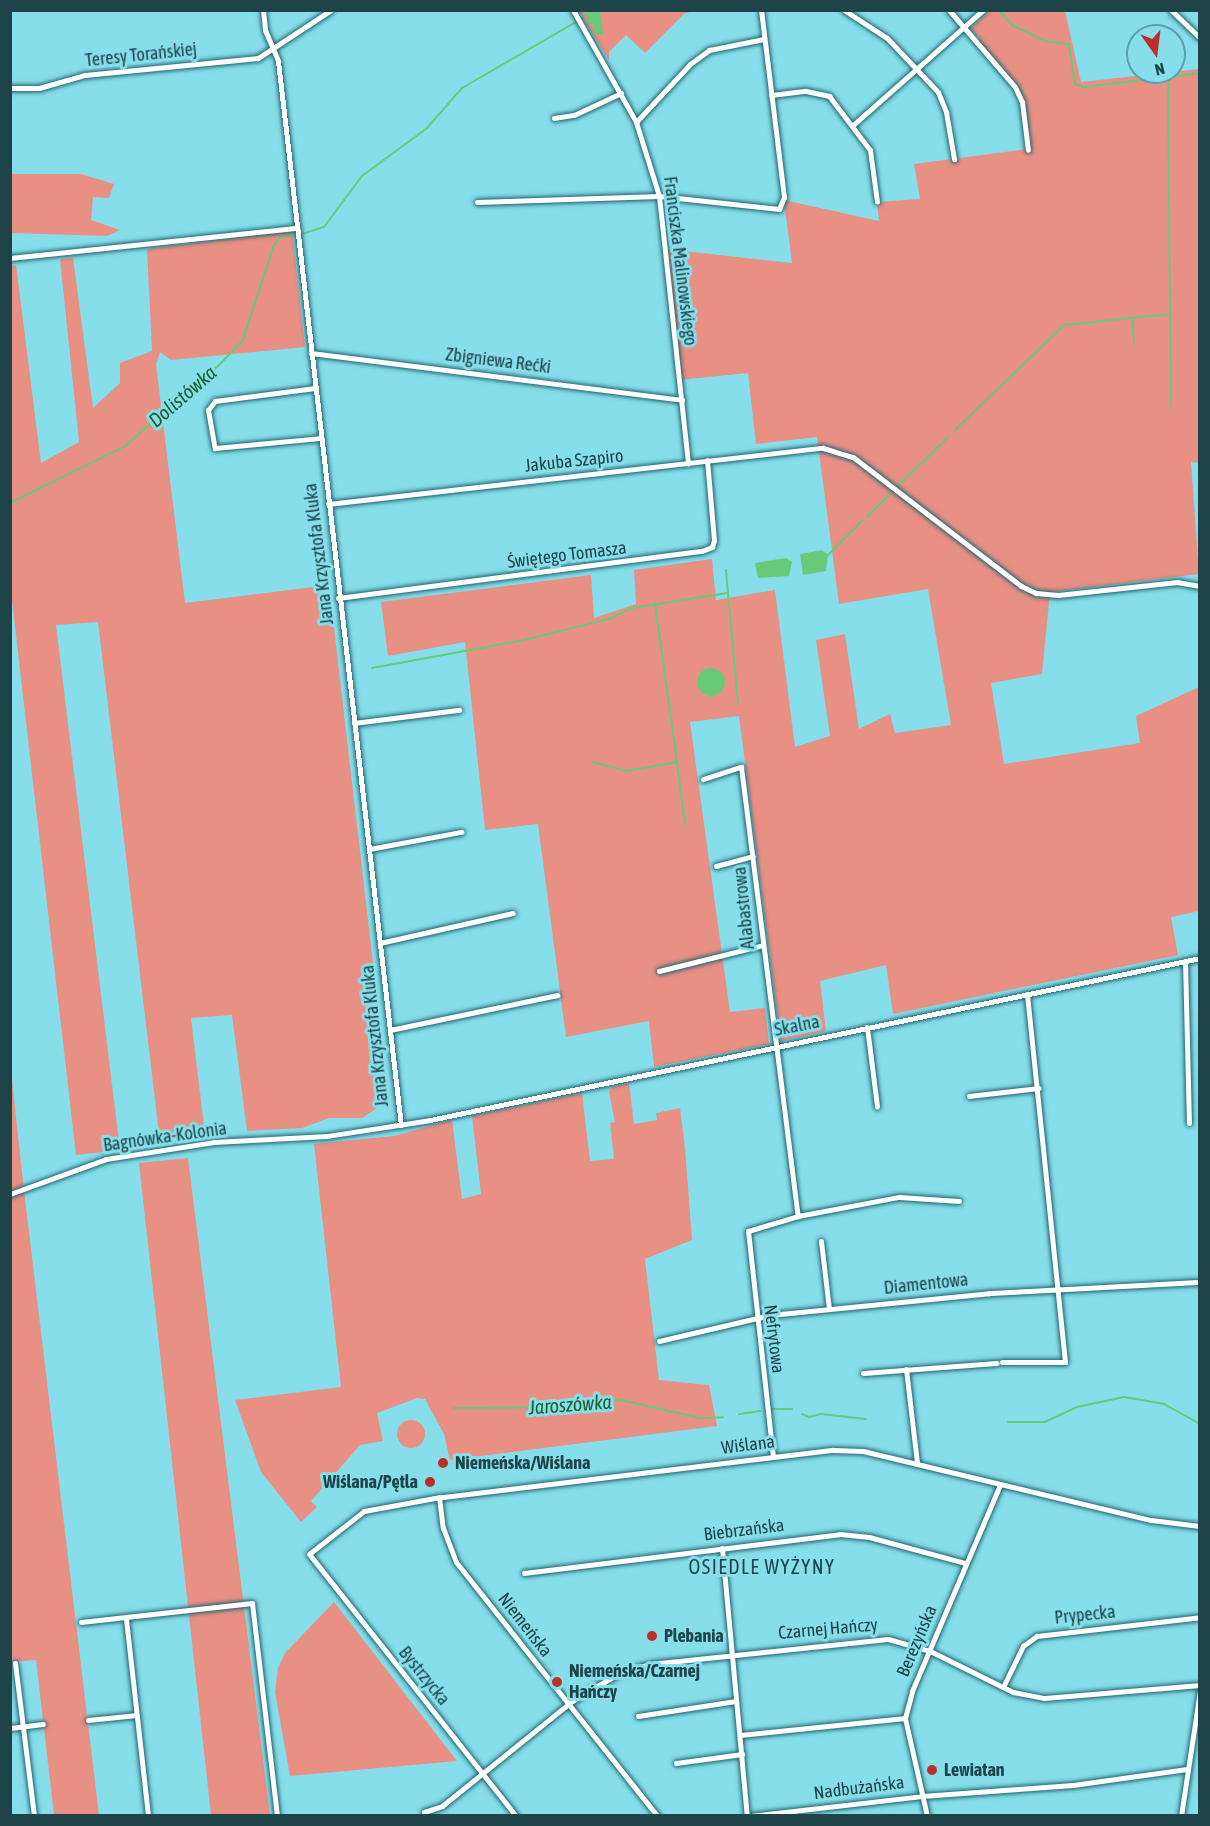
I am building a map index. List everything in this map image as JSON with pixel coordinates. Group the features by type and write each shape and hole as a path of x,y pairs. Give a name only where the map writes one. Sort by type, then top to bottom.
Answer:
{"street":[{"name":"Jana Krzysztofa Kluka","path":"263,10 274,50 297,228 338,598 401,1125"},
{"path":"274,50 281,40 331,10"},
{"name":"Franciszka Malinowskiego","path":"573,10 636,122 659,196 688,463"},
{"path":"477,202 659,196 774,210 784,200 761,10"},
{"path":"844,10 881,33 916,69 943,102 954,159"},
{"path":"949,10 1015,87 1022,102 1028,150"},
{"path":"853,125 983,10"},
{"path":"1171,10 1200,38"},
{"path":"636,122 690,64 709,50 764,39"},
{"name":"Teresy Torańskiej","path":"10,88 39,88 85,75 258,58 274,50"},
{"path":"771,95 817,92 829,96 870,150 877,202"},
{"path":"554,118 574,115 621,93"},
{"path":"10,258 297,228"},
{"name":"Zbigniewa Rećki","path":"311,353 682,400"},
{"path":"315,388 215,401 209,405 209,421 215,448 320,438"},
{"name":"Jakuba Szapiro","path":"328,504 823,448 853,457 1021,586 1036,593 1058,595 1177,582 1200,586"},
{"name":"Świętego Tomasza","path":"338,598 702,551 712,547 714,540 707,460"},
{"path":"354,723 459,710"},
{"name":"Alabastrowa","path":"703,779 741,767 774,1046 798,1216"},
{"path":"369,849 461,831"},
{"path":"716,866 753,856"},
{"path":"380,943 513,913"},
{"path":"659,971 763,945"},
{"name":"Skalna","path":"401,1125 1200,958"},
{"path":"1185,961 1189,1123"},
{"path":"863,1373 1000,1363 1065,1362 1049,1176 1027,994"},
{"path":"390,1030 557,995"},
{"path":"867,1028 877,1106"},
{"path":"969,1096 1039,1088"},
{"name":"Bagnówka-Kolonia","path":"10,1194 106,1159 214,1142 327,1136 401,1125"},
{"path":"798,1216 899,1197 959,1201"},
{"name":"Nefrytowa","path":"773,1458 746,1236 752,1227 798,1216"},
{"path":"821,1241 829,1309"},
{"name":"Diamentowa","path":"659,1341 756,1318 829,1309 1060,1288 1200,1282"},
{"path":"906,1369 916,1463"},
{"name":"Wiślana","path":"309,1554 364,1511 385,1504 773,1458 863,1451 1150,1520 1200,1526"},
{"name":"Berezyńska","path":"905,1718 965,1563 1000,1485"},
{"name":"Niemeńska","path":"439,1497 443,1528 456,1562 657,1815"},
{"name":"Biebrzańska","path":"524,1573 840,1534 869,1538 965,1563"},
{"path":"723,1548 748,1815"},
{"name":"Bystrzycka","path":"309,1554 516,1815"},
{"path":"81,1622 252,1603 277,1815"},
{"name":"Prypecka","path":"1003,1687 1021,1650 1037,1636 1200,1617"},
{"path":"126,1618 148,1815"},
{"name":"Czarnej Hańczy","path":"424,1812 442,1806 568,1704 634,1668 732,1654 866,1639 888,1639 930,1651 1003,1687 1044,1698 1200,1684"},
{"path":"15,1663 34,1815"},
{"path":"1181,1815 1200,1690"},
{"path":"638,1716 736,1701"},
{"path":"88,1720 137,1715"},
{"path":"740,1735 905,1718 927,1815"},
{"path":"10,1728 43,1724"},
{"path":"676,1763 742,1754"},
{"name":"Nadbużańska","path":"748,1815 922,1796 1074,1785 1187,1769"}],"shaded area":[{"path":"578,11 693,11 684,14 645,53 626,35 609,52 609,60"},
{"path":"586,11 600,11 603,34 595,35 593,24 588,25"},
{"path":"990,11 1065,11 1081,82 1126,77 1126,84 1186,84 1186,70 1199,69 1200,463 1191,462 1199,574 1050,592 1042,674 991,683 1004,764 1140,743 1136,716 1199,687 1199,911 1171,917 1178,955 893,1014 886,965 820,981 826,1031 781,1041 739,716 690,722 730,1012 765,1008 769,1044 654,1067 649,1021 566,1037 538,824 485,830 465,642 388,656 381,602 591,575 594,618 636,604 634,570 712,559 716,600 775,590 795,747 830,736 816,640 845,634 859,729 890,714 895,733 951,725 928,589 839,604 817,437 756,444 748,373 679,380 665,249 792,263 784,200 879,221 877,202 920,199 914,164 1028,149 1022,102 1015,88 978,45 980,39 970,28"},
{"path":"10,174 81,174 114,184 109,198 93,197 91,220 120,230 107,236 11,233"},
{"path":"292,230 305,347 171,360 160,352 156,364 185,603 329,585 387,1083 382,1105 362,1118 329,1118 302,1128 247,1131 232,1015 191,1018 205,1134 160,1142 98,622 56,625 120,1150 76,1155 11,592 10,266 16,265 41,463 79,442 60,259 73,258 93,408 120,383 120,363 152,351 147,249"},
{"path":"822,550 828,555 826,571 803,575 800,554"},
{"path":"786,558 792,562 789,576 758,578 755,563"},
{"path":"711,668 721,672 725,682 721,692 711,696 701,692 697,682 701,672"},
{"path":"10,1061 99,1815 54,1815 36,1660 11,1662"},
{"path":"629,1083 634,1124 657,1120 656,1113 680,1108 685,1148 692,1240 645,1259 659,1380 709,1385 717,1426 450,1460 444,1434 425,1399 417,1398 377,1413 383,1441 360,1445 311,1501 317,1507 301,1522 261,1472 235,1400 341,1387 314,1144 394,1136 452,1120 462,1199 481,1194 472,1116 582,1093 590,1161 614,1159 610,1123 615,1122 609,1092 611,1087"},
{"path":"188,1158 270,1815 211,1815 139,1163"},
{"path":"411,1420 421,1424 425,1434 421,1444 411,1448 401,1444 397,1434 401,1424"},
{"path":"334,1602 457,1761 290,1776 275,1692 278,1668 285,1653"}],"waterway":[{"name":"Dolistówka","path":"582,18 590,10"},
{"path":"999,10 1012,25 1045,41 1069,44 1075,84 1085,87 1200,73"},
{"name":"Dolistówka","path":"302,234 324,227 362,176 427,128 462,88 576,22"},
{"path":"954,431 1064,325 1170,314 1168,84"},
{"name":"Dolistówka","path":"10,503 125,446 218,366 243,340 273,247 280,237 292,236"},
{"path":"1170,314 1171,407"},
{"path":"1132,318 1134,342"},
{"path":"896,488 948,437"},
{"path":"867,517 891,493"},
{"path":"828,555 863,520"},
{"path":"372,668 524,640 609,619 632,608 728,593 726,570"},
{"path":"728,593 738,703"},
{"path":"593,762 626,771 677,762 655,604"},
{"path":"677,762 685,824"},
{"name":"Jaroszówka","path":"1008,1422 1045,1422 1077,1407 1124,1397 1164,1404 1200,1424"},
{"name":"Jaroszówka","path":"453,1408 565,1407 621,1400 700,1418 723,1417"},
{"name":"Jaroszówka","path":"772,1409 792,1409"},
{"name":"Jaroszówka","path":"739,1414 761,1411"},
{"name":"Jaroszówka","path":"802,1414 809,1417 821,1414 866,1419"}],"place":[{"name":"Niemeńska/Wiślana","path":"443,1463"},
{"name":"Wiślana/Pętla","path":"430,1482"},
{"name":"Plebania","path":"652,1636"},
{"name":"Niemeńska/Czarnej Hańczy","path":"557,1682"},
{"name":"Lewiatan","path":"932,1770"}],"district":[{"name":"OSIEDLE WYŻYNY","path":"762,1566"}]}
